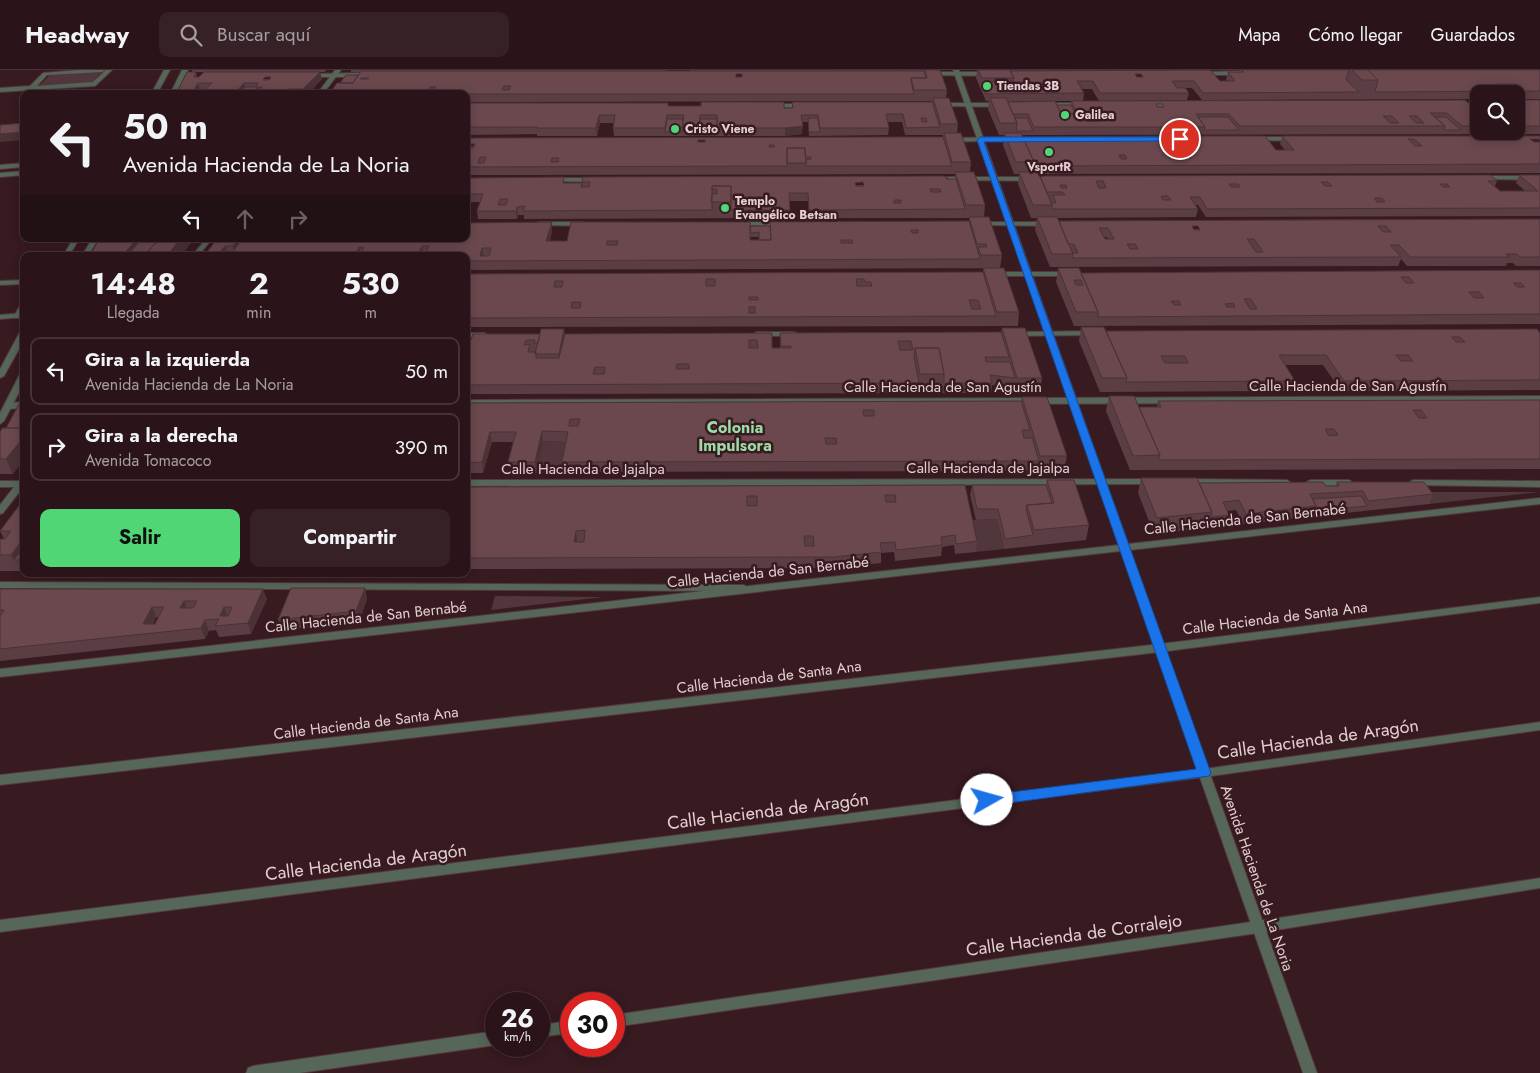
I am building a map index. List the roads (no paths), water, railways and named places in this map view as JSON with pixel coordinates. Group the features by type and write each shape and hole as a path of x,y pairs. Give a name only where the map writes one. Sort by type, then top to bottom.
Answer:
{"street":[{"path":"31,88 45,74 102,70"},
{"path":"0,90 95,84 109,70"},
{"path":"156,90 167,70"},
{"path":"323,90 338,70"},
{"path":"918,74 956,72 997,74"},
{"name":"Avenida Hacienda de La Noria","path":"956,72 1310,1073"},
{"path":"175,90 184,73 192,76"},
{"path":"1194,74 1244,73"},
{"path":"296,76 364,75"},
{"path":"929,105 1007,105"},
{"path":"1037,105 1086,105"},
{"path":"1135,105 1184,105"},
{"path":"762,106 811,106"},
{"path":"1160,139 1220,139"},
{"path":"1250,139 1300,139"},
{"path":"941,140 1020,140"},
{"path":"0,167 20,165"},
{"path":"0,175 20,173"},
{"path":"1470,178 1540,178"},
{"path":"924,179 1044,179"},
{"path":"546,180 606,180"},
{"path":"536,224 595,224"},
{"path":"733,224 792,224"},
{"path":"970,224 1060,224"},
{"path":"198,252 207,242"},
{"path":"988,274 1077,274"},
{"path":"0,283 20,282"},
{"path":"0,317 20,315"},
{"path":"1009,334 1108,333"},
{"path":"752,334 802,334"},
{"path":"470,335 496,335"},
{"path":"0,376 20,341"},
{"path":"0,421 20,382"},
{"name":"Calle Hacienda de San Agustín","path":"470,403 1540,399"},
{"path":"8,406 20,406"},
{"path":"0,484 20,482"},
{"name":"Calle Hacienda de Jajalpa","path":"470,483 1360,483"},
{"path":"1400,483 1540,484"},
{"path":"0,510 20,486"},
{"name":"Calle Hacienda de San Bernabé","path":"0,673 1540,501"},
{"path":"0,585 762,588"},
{"name":"Calle Hacienda de Santa Ana","path":"0,780 1160,648 1540,600"},
{"name":"Calle Hacienda de Aragón","path":"0,926 1204,773 1540,726"},
{"name":"Calle Hacienda de Corralejo","path":"625,1018 1258,927 1540,882"},
{"path":"253,1073 485,1040"}],"place":[{"name":"Tiendas 3B","path":"987,86"},
{"name":"Galilea","path":"1065,115"},
{"name":"Cristo Viene","path":"675,129"},
{"name":"VsportR","path":"1049,152"},
{"name":"Templo Evangélico Betsan","path":"725,208"}],"district":[{"name":"Colonia Impulsora","path":"735,436"}]}
